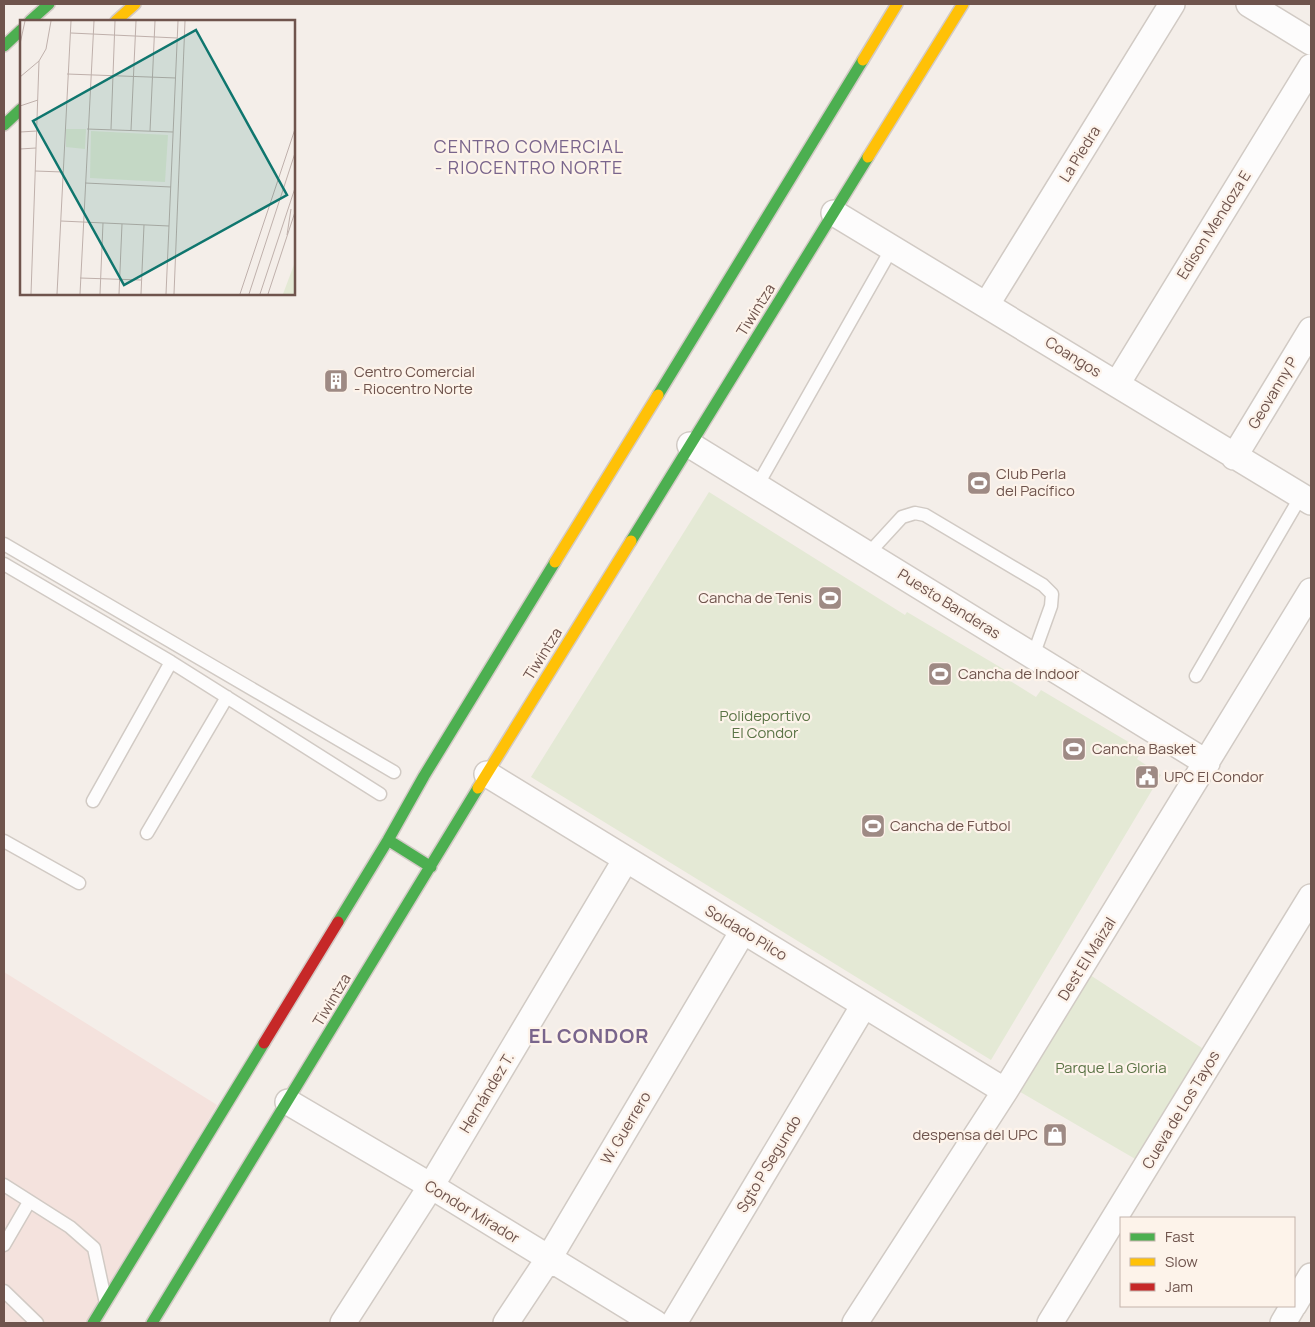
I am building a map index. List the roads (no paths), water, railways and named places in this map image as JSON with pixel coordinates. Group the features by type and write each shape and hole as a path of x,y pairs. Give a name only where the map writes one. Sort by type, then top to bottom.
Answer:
{"main road":[{"path":"31,20 49,4"},
{"path":"117,20 134,4"},
{"path":"93,1323 388,840 424,776 897,4"},
{"name":"Tiwintza","path":"152,1323 487,774 963,4"},
{"path":"4,46 20,31"},
{"path":"4,125 20,109"},
{"path":"388,840 430,867"}],"street":[{"name":"La Piedra","path":"987,304 1172,4"},
{"path":"1248,4 1311,42"},
{"name":"Edison Mendoza E","path":"1117,384 1311,67"},
{"name":"Coangos","path":"834,213 1306,499"},
{"name":"Geovanny P","path":"1234,457 1311,330"},
{"name":"Puesto Banderas","path":"690,445 1207,763"},
{"name":"Dest El Maizal","path":"855,1323 1005,1091 1311,591"},
{"name":"Soldado Pilco","path":"487,774 1005,1091"},
{"name":"Hernández T.","path":"343,1323 431,1186 626,859"},
{"name":"Cueva de Los Tayos","path":"1050,1323 1310,904"},
{"name":"W. Guerrero","path":"506,1323 549,1258 743,931"},
{"name":"Sgto P Segundo","path":"674,1323 864,1005"},
{"name":"Condor Mirador","path":"288,1102 431,1186 655,1323"},
{"path":"1295,1302 1311,1276"},
{"path":"1283,1323 1292,1307"}],"lane":[{"path":"757,486 892,248"},
{"path":"1196,676 1306,499"},
{"path":"868,554 902,517 915,514 925,516 1043,585 1052,594 1051,606 1034,656"},
{"path":"4,544 394,772"},
{"path":"4,564 171,662 380,794"},
{"path":"93,801 171,662"},
{"path":"147,833 227,698"},
{"path":"4,841 79,884"},
{"path":"4,1185 70,1227 94,1248 106,1302"},
{"path":"4,1245 30,1202"},
{"path":"4,1292 37,1323"}],"place":[{"name":"Centro Comercial - Riocentro Norte","path":"336,381"},
{"name":"Club Perla del Pacífico","path":"979,483"},
{"name":"Cancha de Tenis","path":"830,598"},
{"name":"Cancha de Indoor","path":"940,674"},
{"name":"Cancha Basket","path":"1074,749"},
{"name":"UPC El Condor","path":"1147,777"},
{"name":"Cancha de Futbol","path":"873,826"},
{"name":"despensa del UPC","path":"1055,1135"}],"district":[{"name":"CENTRO COMERCIAL - RIOCENTRO NORTE","path":"529,157"},
{"name":"EL CONDOR","path":"589,1036"}],"park label":[{"name":"Polideportivo El Condor","path":"765,724"},
{"name":"Parque La Gloria","path":"1111,1068"}]}
